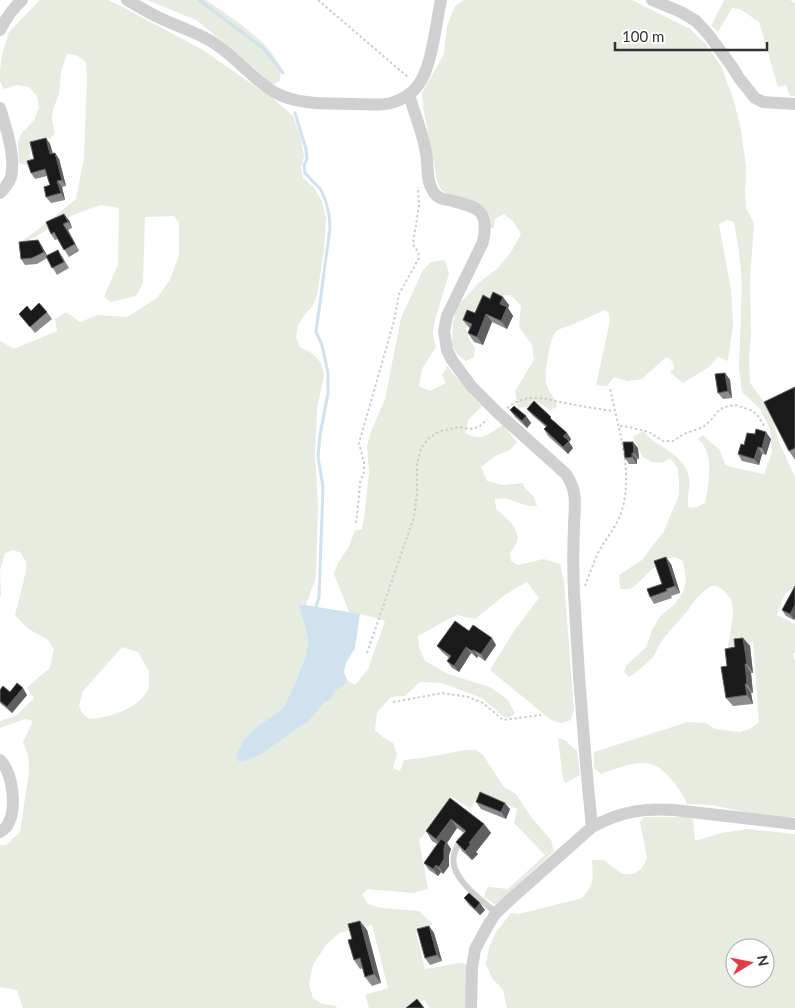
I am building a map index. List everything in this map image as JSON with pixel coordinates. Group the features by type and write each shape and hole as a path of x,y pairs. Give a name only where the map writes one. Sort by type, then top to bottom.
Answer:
{"street":[{"path":"0,30 7,16 22,0"},
{"path":"127,0 161,18 192,30 211,41 228,52 264,85 290,99 323,103 377,104 390,103 409,95 424,76 441,0"},
{"path":"652,0 681,12 696,21 708,34 755,98 763,102 795,104"},
{"path":"409,95 417,117 427,161 428,175 433,191 438,198 475,208 481,212 483,218 485,233 483,242 447,316 444,331 447,350 470,386 566,474 572,482 576,503 574,590 579,686 592,828"},
{"path":"0,108 7,131 12,162 11,177 6,187 0,193"},
{"path":"0,760 10,776 12,804 8,826 0,832"},
{"path":"471,1008 472,968 475,949 496,913 592,828 604,821 637,810 658,809 795,824"}],"lane":[{"path":"460,840 454,856 454,866 459,877 496,913"}],"path":[{"path":"318,0 418,85"},
{"path":"356,523 360,482 364,472 360,442 394,321 399,294 419,258 418,251 413,243 419,206 418,180"},
{"path":"585,588 598,553 620,514 624,501 626,468 610,387"},
{"path":"367,653 414,516 417,493 417,463 421,448 429,438 440,431 460,427 470,429 479,427 508,406 522,400 548,399 614,412"},
{"path":"619,426 629,426 649,432 663,441 674,441 684,434 703,427 717,412 724,408 736,406 753,411 765,427"},
{"path":"393,702 442,693 468,697 483,703 503,720 541,715"}],"shaded area":[{"path":"40,0 108,0 203,50 276,101 293,116 301,138 304,157 301,167 303,178 314,188 322,201 326,218 324,250 317,295 313,306 298,325 296,337 300,347 313,354 321,363 324,375 317,409 315,453 318,506 316,577 306,605 300,604 308,641 306,655 283,708 258,726 260,755 310,720 324,703 331,699 333,691 345,685 347,680 355,685 368,669 385,621 349,612 334,574 355,531 362,529 369,471 367,446 370,434 385,399 401,318 423,270 431,262 445,260 449,273 435,320 433,334 436,347 422,369 419,386 430,391 446,383 442,375 447,366 482,406 468,420 465,433 481,437 503,425 517,442 510,450 495,456 481,467 487,481 502,485 523,483 525,488 534,497 537,506 528,506 505,498 495,499 496,509 508,519 517,532 517,542 510,553 511,561 518,565 544,559 560,564 564,581 574,709 571,720 561,723 551,720 490,670 514,631 539,598 527,582 506,594 475,619 456,615 418,636 419,647 425,661 448,674 490,687 507,699 515,713 509,718 503,716 482,698 442,683 420,682 405,696 391,697 377,712 375,730 393,743 397,754 393,768 400,771 404,760 476,750 483,755 504,787 516,794 531,817 551,840 554,851 496,905 484,897 488,887 508,889 545,855 514,823 517,809 482,792 470,809 451,796 443,813 419,840 428,889 413,893 367,889 362,895 368,904 381,908 419,911 433,924 416,933 425,969 459,963 466,964 466,1008 430,1008 424,1000 410,1008 369,1008 365,995 388,988 372,925 339,933 326,945 313,965 309,984 313,998 322,1004 337,1006 336,1008 23,1008 17,990 0,987 0,845 6,845 20,832 29,772 28,755 23,742 33,721 25,719 0,728 0,721 17,715 34,698 27,688 50,668 54,649 48,640 27,628 15,615 26,571 26,562 21,553 14,550 5,553 0,570 0,341 14,349 57,331 55,319 66,312 80,322 98,315 127,317 157,298 170,280 179,255 179,223 174,216 145,217 143,283 136,296 110,302 104,296 118,265 119,208 101,205 86,210 50,225 47,230 23,244 22,241 76,199 84,158 86,62 76,55 67,54 61,72 59,94 53,109 52,120 55,134 49,139 31,146 29,166 19,163 18,142 21,134 34,120 39,108 37,96 29,87 17,85 4,89 0,81 3,50 9,32","holes":["122,647 138,652 149,671 149,688 143,697 134,705 122,711 109,716 89,719 82,713 79,705 83,691"]},
{"path":"147,0 206,0 260,40 281,67 280,81 272,85 241,56 196,20"},
{"path":"464,0 632,0 690,29 705,43 721,66 734,101 741,130 746,166 746,208 754,223 750,281 750,383 768,407 778,440 795,477 795,587 785,594 777,615 795,624 795,652 793,655 795,661 794,817 772,818 712,805 687,804 669,777 652,764 630,764 601,774 594,768 594,752 688,722 706,723 715,729 740,732 750,729 759,722 753,642 728,649 733,611 731,599 726,593 715,586 705,590 663,639 653,657 629,677 624,672 626,666 646,647 652,630 660,616 675,604 683,592 686,580 683,561 675,557 661,560 630,589 620,589 619,575 642,560 664,531 679,495 677,467 670,458 663,463 652,462 643,457 633,437 643,431 652,440 671,452 684,465 689,477 689,508 705,503 707,495 709,460 707,452 698,439 703,435 719,449 725,464 731,467 764,474 772,452 770,429 760,409 742,392 739,368 742,284 734,222 727,220 719,224 731,290 733,324 728,361 718,357 709,367 683,383 670,372 674,368 673,363 669,358 665,358 642,379 628,381 614,377 607,386 596,385 610,321 609,313 605,310 559,329 553,336 548,357 546,383 557,407 550,410 538,402 528,407 518,408 515,391 534,360 532,345 519,327 521,306 511,295 496,299 479,316 472,314 466,329 469,339 475,348 474,357 466,361 458,355 452,345 456,307 480,282 498,268 511,252 521,234 513,221 504,214 495,219 494,228 489,228 488,216 481,205 444,192 437,180 422,93 444,54 447,26 455,6"},
{"path":"724,0 790,0 795,3 795,96 790,96 786,85 778,87 759,22 740,9 732,8 718,32 711,26"},
{"path":"558,738 565,740 577,751 580,775 566,783 563,780"},
{"path":"644,817 687,817 693,819 695,841 721,833 748,829 795,834 795,1008 507,1008 503,990 492,978 486,964 489,947 496,932 511,913 519,914 582,898 591,885 592,860 604,860 622,874 634,874 642,868 647,858 640,822"}],"water":[{"path":"299,604 360,614 355,648 346,663 344,672 347,680 345,685 334,691 331,699 324,703 310,720 260,755 244,761 238,761 236,755 245,739 258,726 283,708 294,686 306,655 308,641"}],"building":[{"path":"46,138 50,154 55,153 62,180 57,181 61,193 46,197 44,187 50,185 45,169 31,173 27,161 34,159 30,142"},
{"path":"64,214 68,222 63,224 75,244 64,250 54,232 51,234 46,222"},
{"path":"38,240 44,252 32,258 21,259 19,242"},
{"path":"58,250 64,262 52,268 46,256"},
{"path":"493,292 503,297 500,304 507,307 501,321 486,314 477,337 468,333 472,324 463,320 467,310 475,313 483,295 490,299"},
{"path":"39,303 47,312 30,327 19,314 27,306 31,311"},
{"path":"725,373 728,391 718,393 715,374"},
{"path":"795,387 795,448 789,451 764,402"},
{"path":"534,401 567,433 563,436 569,441 563,447 544,429 547,426 527,409"},
{"path":"514,406 526,416 522,421 510,410"},
{"path":"756,429 766,432 762,448 758,447 754,459 738,454 741,444 744,445 747,433 755,434"},
{"path":"623,442 633,442 634,453 632,453 632,457 625,458"},
{"path":"666,557 675,586 650,597 647,589 662,584 654,561"},
{"path":"795,586 795,605 790,614 782,610"},
{"path":"455,621 469,631 473,625 492,638 481,654 466,647 454,666 447,661 451,656 437,646"},
{"path":"743,638 747,664 745,664 747,684 745,684 747,695 726,698 721,667 727,666 725,649 735,647 734,639"},
{"path":"17,683 23,688 7,707 0,701 0,690 3,686 10,692"},
{"path":"480,792 505,803 501,812 476,802"},
{"path":"450,798 484,824 465,851 456,842 466,831 451,819 436,839 426,831"},
{"path":"441,839 446,842 444,859 439,867 436,865 433,869 424,863"},
{"path":"469,893 480,903 475,909 464,898"},
{"path":"360,921 374,974 365,977 360,958 354,960 348,940 352,939 348,924"},
{"path":"429,926 437,955 425,958 417,929"},
{"path":"417,999 424,1008 406,1008"}],"waterway":[{"path":"199,0 263,48 283,73"},
{"path":"295,113 306,149 305,173 321,190 326,202 330,228 316,332 322,345 328,373 328,393 318,457 323,487 319,598 316,606"}]}
